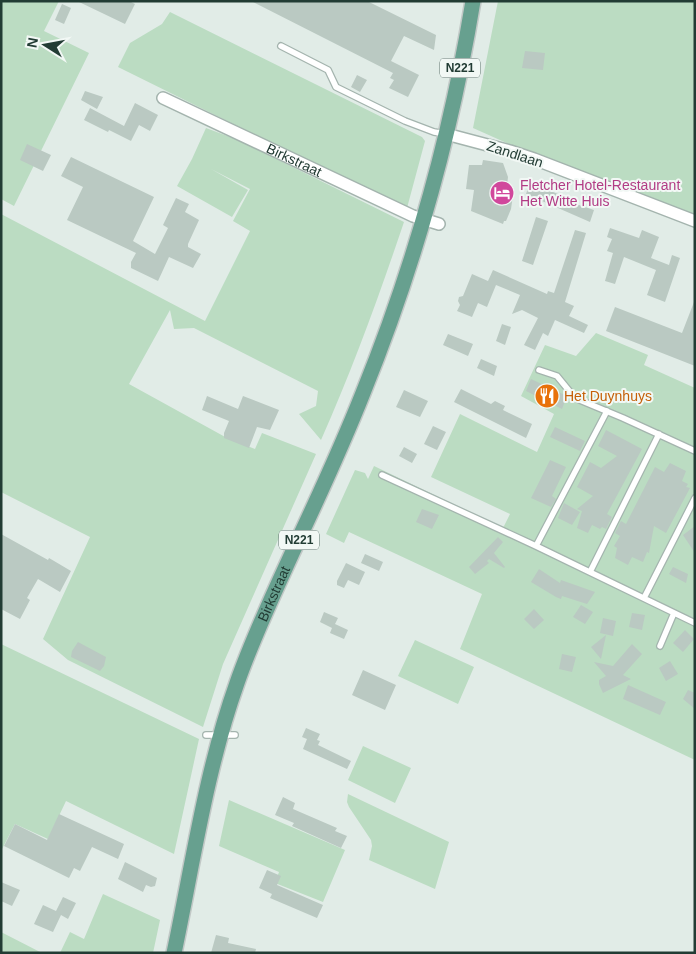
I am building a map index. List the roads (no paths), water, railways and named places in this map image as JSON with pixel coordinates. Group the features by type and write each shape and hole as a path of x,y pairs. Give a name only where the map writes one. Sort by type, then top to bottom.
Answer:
{"main road":[{"name":"Birkstraat","path":"174,953 202,815 221,735 237,684 260,625 364,393 402,291 432,222 446,134 473,1"}],"street":[{"name":"Birkstraat","path":"163,98 413,216 432,222"},
{"name":"Zandlaan","path":"446,134 534,159 695,221"}],"lane":[{"path":"281,46 328,70 336,86 405,121 434,132 446,134"},
{"path":"539,370 557,376 576,398 695,451"},
{"path":"536,546 607,411"},
{"path":"590,572 658,434"},
{"path":"382,476 536,546 695,623"},
{"path":"644,598 695,498"},
{"path":"660,646 674,613"}],"place":[{"name":"Fletcher Hotel-Restaurant Het Witte Huis","path":"502,193"},
{"name":"Het Duynhuys","path":"547,396"}]}
